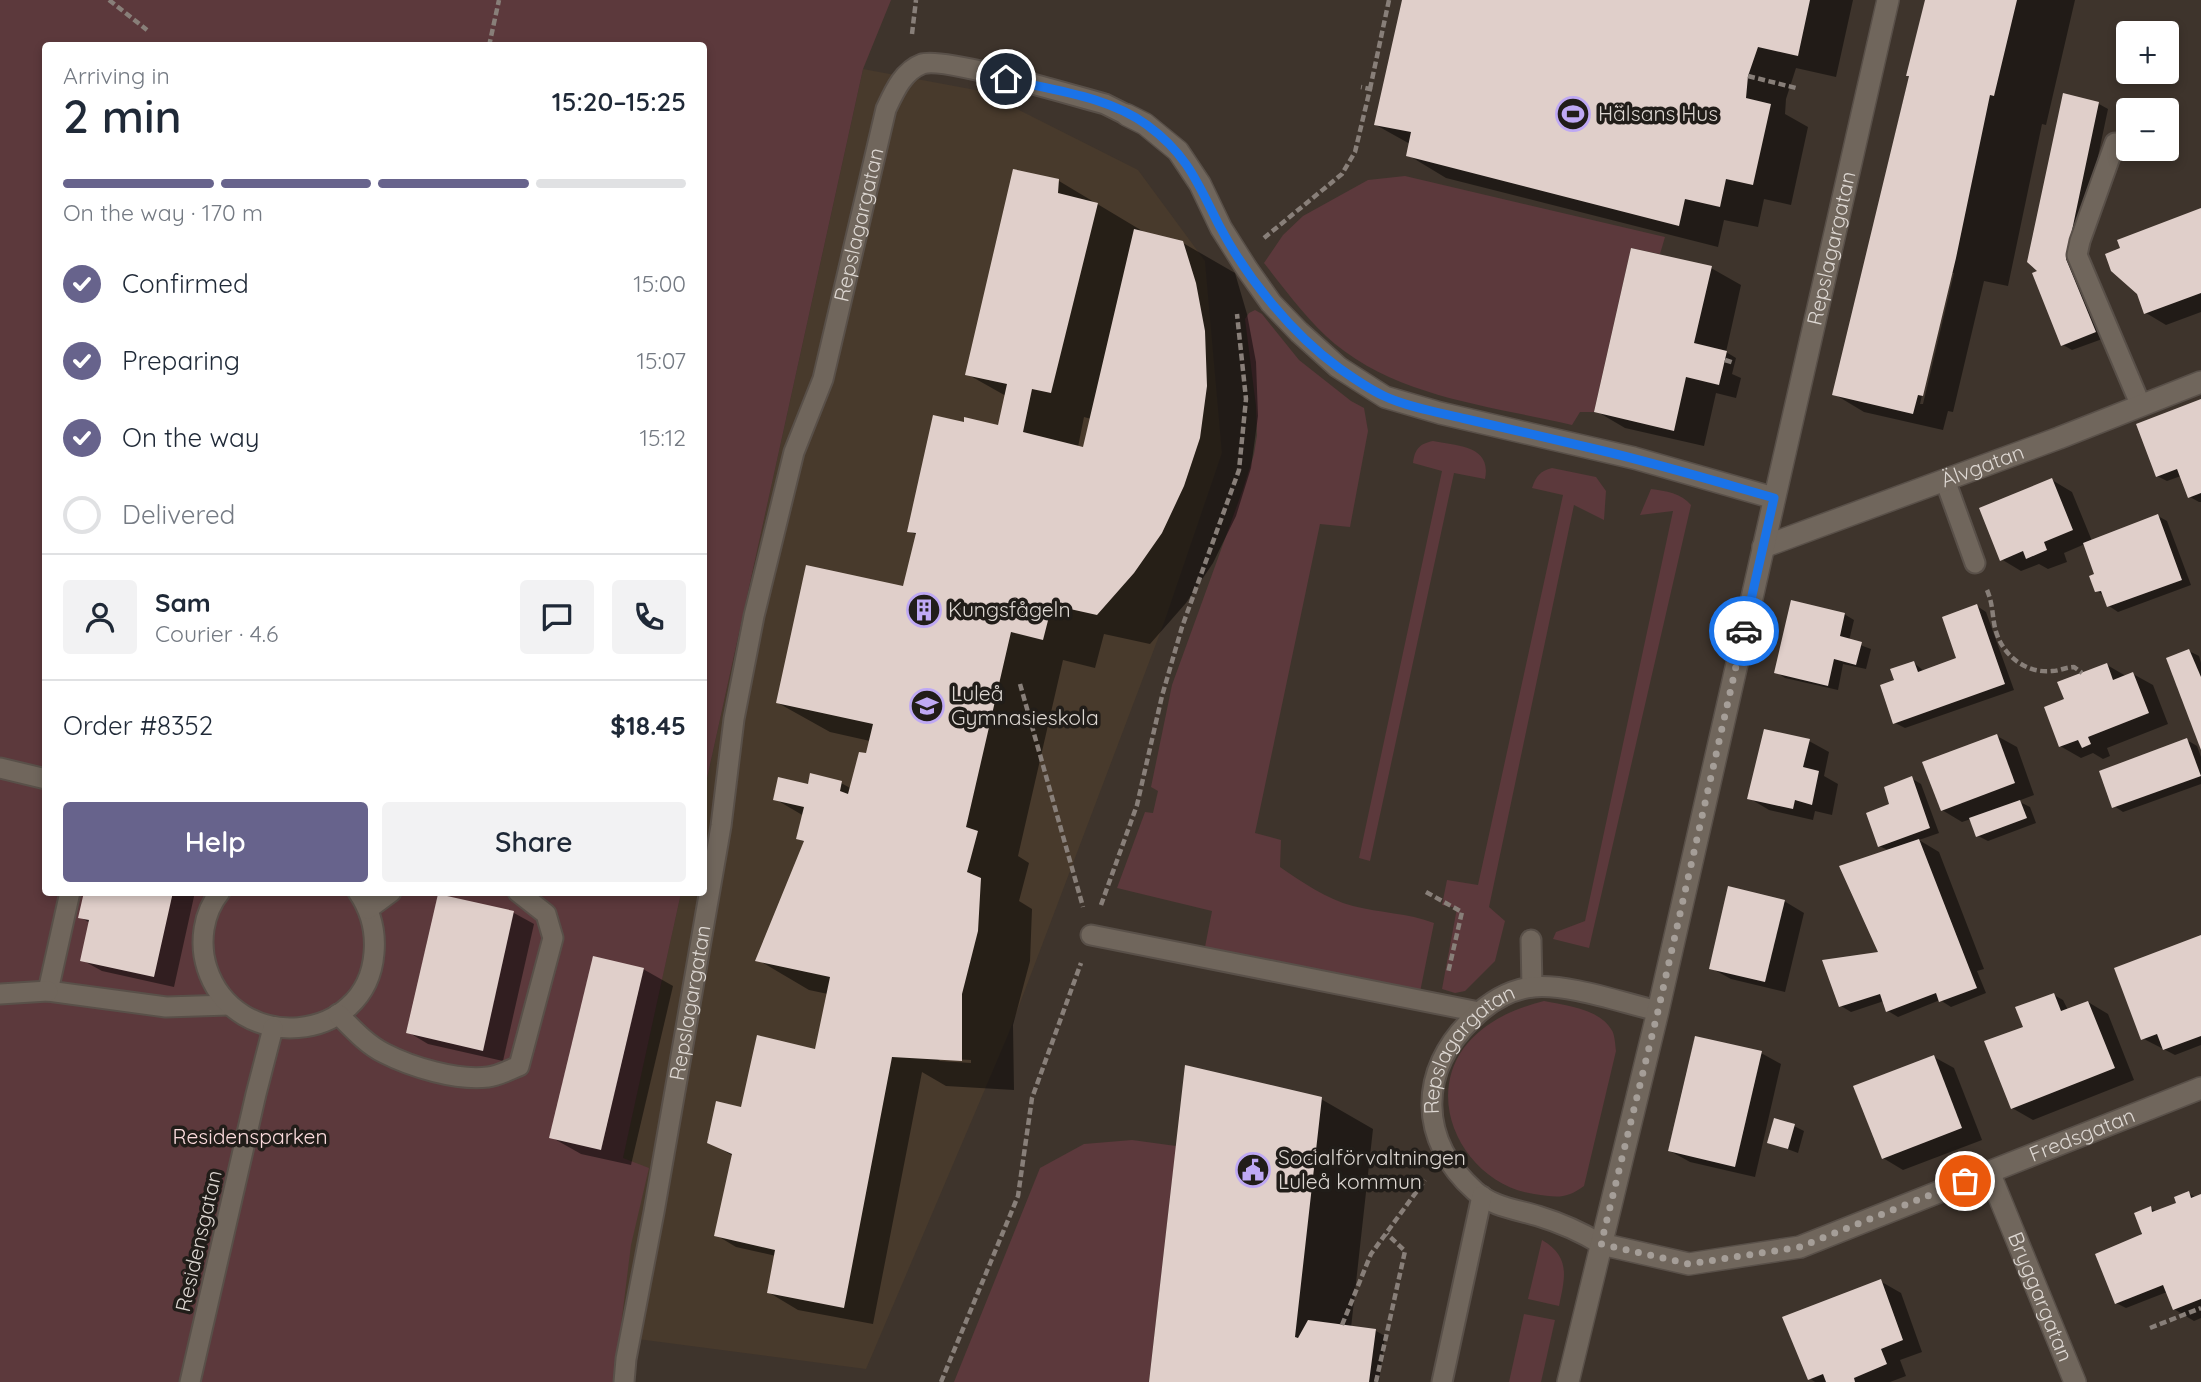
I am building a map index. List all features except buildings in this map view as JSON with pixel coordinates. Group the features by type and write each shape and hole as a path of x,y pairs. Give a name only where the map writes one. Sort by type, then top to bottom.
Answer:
{"street":[{"name":"Repslagargatan","path":"1567,1382 1658,1011 1888,0"},
{"name":"Repslagargatan","path":"1127,115 1145,124 1178,152 1200,184 1221,228 1271,303 1338,367 1385,397 1440,413 1634,458 1774,498"},
{"name":"Älvgatan","path":"1763,547 2201,382"},
{"name":"Fredsgatan","path":"1601,1244 1689,1264 1800,1247 2201,1088"},
{"name":"Bryggargatan","path":"1989,1172 2075,1382"}],"lane":[{"name":"Repslagargatan","path":"624,1382 721,826 734,719 754,616 794,452 823,379 886,109 909,71 931,61 1105,104 1127,115"},
{"path":"2115,143 2077,255 2141,406"},
{"path":"1945,480 1975,563"},
{"path":"0,768 42,778"},
{"path":"48,991 69,896"},
{"path":"218,896 209,912 202,945 210,978 229,1005 242,1016 274,1028 307,1028 338,1014 362,990 369,975 375,942 363,901"},
{"path":"338,1014 359,1035 383,1053 433,1071 462,1079 491,1077 519,1066 553,938 546,914 522,896"},
{"path":"1091,934 1479,1012"},
{"path":"1531,940 1532,987"},
{"name":"Repslagargatan","path":"1601,1244 1573,1228 1499,1206 1482,1196 1452,1167 1444,1154 1432,1114 1431,1094 1434,1079 1441,1059 1458,1032 1495,1000 1513,992 1532,987 1552,987 1658,1011"},
{"path":"0,993 48,991 166,1007 229,1005"},
{"name":"Residensgatan","path":"190,1382 256,1094 274,1028"},
{"path":"1441,1382 1482,1196"}],"path":[{"path":"109,0 148,30"},
{"path":"490,42 499,0"},
{"path":"941,1382 1018,1196 1032,1098 1137,805 1162,696 1182,627 1240,470 1246,398 1237,307 1247,269 1256,248 1269,232 1342,174 1355,152 1389,0"},
{"path":"1748,76 1796,88"},
{"path":"1361,87 1370,89"},
{"path":"1725,360 1734,363"},
{"path":"1975,563 1993,606 1996,629 2003,647 2017,663 2035,670 2052,671 2074,667 2082,673"},
{"path":"1020,684 1091,934"},
{"path":"1342,1325 1371,1254 1444,1154"},
{"path":"1376,1382 1405,1251 1387,1234"},
{"path":"2180,1307 2184,1315"},
{"path":"2150,1328 2201,1308"}],"shaded area":[{"name":"Luleå Gymnasieskola","path":"863,69 981,91 1138,170 1205,261 1222,453 1165,620 1008,1035 866,1369 584,1332 680,896 707,896 707,778"}],"green space":[{"name":"Residensparken","path":"0,0 891,0 863,69 707,778 707,42 42,42 42,896 680,896 623,1158 649,1168 631,1245 614,1382 0,1382"},
{"path":"1405,176 1665,237 1660,254 1631,248 1594,412 1580,412 1572,425 1448,398 1389,377 1361,362 1325,335 1264,263 1283,235 1303,216 1368,180"},
{"path":"1255,310 1262,314 1299,360 1364,408 1368,431 1350,527 1320,524 1255,833 1281,840 1280,867 1324,895 1353,906 1434,923 1420,992 1205,947 1212,911 1117,888 1145,812 1153,813 1158,791 1151,787 1172,685 1254,454 1257,435 1256,406 1245,319"},
{"path":"1433,441 1462,446 1478,453 1486,468 1485,479 1454,473 1370,861 1359,858 1442,471 1413,463 1419,448"},
{"path":"1552,468 1596,477 1606,491 1604,520 1574,505 1489,907 1505,921 1495,961 1465,991 1455,993 1442,989 1457,908 1442,905 1447,880 1478,885 1563,495 1532,488 1539,475"},
{"path":"1651,489 1678,495 1691,505 1589,948 1553,939 1556,932 1585,921 1673,511 1640,515"},
{"path":"1544,1001 1590,1012 1606,1022 1615,1039 1616,1051 1584,1186 1571,1194 1560,1196 1534,1194 1511,1188 1490,1176 1472,1159 1459,1140 1451,1118 1448,1094 1452,1071 1463,1049 1480,1031 1499,1018"},
{"path":"1132,1140 1176,1146 1149,1382 954,1382 1040,1168 1084,1144"},
{"path":"1542,1240 1558,1253 1564,1268 1559,1306 1528,1299"},
{"path":"1524,1314 1555,1320 1541,1382 1509,1382"}],"way so far":[{"path":"1744,631 1658,1011 1601,1244 1689,1264 1800,1247 1965,1181"}],"place":[{"name":"Hälsans Hus","path":"1573,114"},
{"name":"Kungsfågeln","path":"924,610"},
{"name":"Luleå Gymnasieskola","path":"927,706"},
{"name":"Socialförvaltningen Luleå kommun","path":"1253,1170"}],"route":[{"path":"1006,79 1105,104 1145,124 1178,152 1200,184 1221,228 1271,303 1338,367 1385,397 1440,413 1634,458 1774,498 1744,631"}]}
